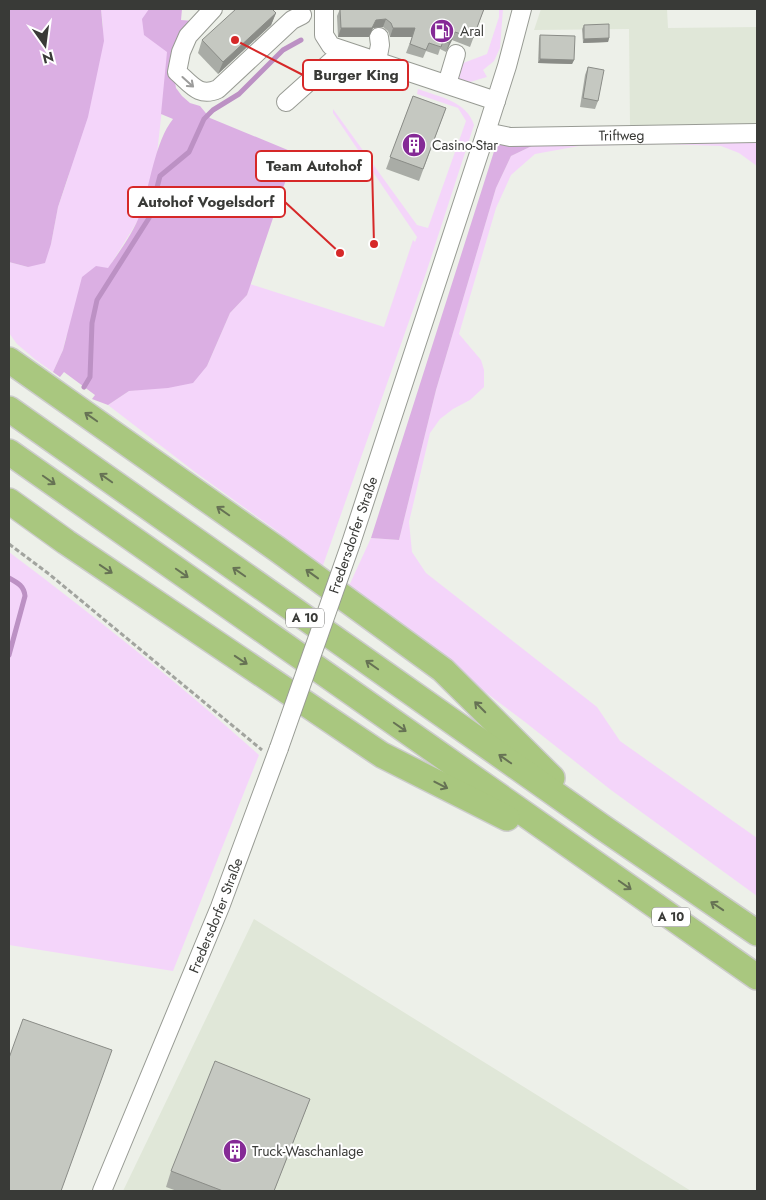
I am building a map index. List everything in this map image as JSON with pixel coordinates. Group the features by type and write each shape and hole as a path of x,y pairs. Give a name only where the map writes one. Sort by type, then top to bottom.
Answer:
{"highway":[{"path":"9,350 16,365 278,549 443,670 602,827"},
{"name":"A 10","path":"9,409 602,827 757,933"},
{"name":"A 10","path":"9,452 757,977"},
{"path":"9,501 66,542 382,755 585,857"}],"street":[{"path":"213,9 188,36 180,52 177,72 199,92 210,93 218,89 300,12 324,12 324,35 331,46 496,101"},
{"name":"Fredersdorfer Straße","path":"102,1191 220,907 351,543 496,101 522,9"},
{"path":"377,61 380,44 379,37"},
{"path":"286,102 344,51"},
{"path":"446,84 456,54"},
{"name":"Triftweg","path":"486,132 510,137 757,133"}],"path":[{"path":"9,544 49,574 266,754 276,753"}],"shaded area":[{"path":"9,9 101,9 104,41 88,117 58,207 51,244 45,263 28,267 9,262"},
{"path":"101,9 173,9 157,154 140,217 66,337 63,350 53,372 17,344 9,333 9,262 28,267 51,244 58,207 68,178 103,26"},
{"path":"149,9 182,9 181,20 194,21 174,76 176,88 182,96 190,103 200,106 210,118 295,153 247,295 230,313 207,366 193,383 168,388 129,391 108,405 92,399 95,395 64,372 60,377 53,372 63,350 82,277 96,266 108,268 130,234 138,220 144,203 157,151 173,119 161,114 167,52 144,35 142,19"},
{"path":"499,9 503,9 500,48 494,61 483,70 487,77 470,82 459,80 458,65 487,54 499,17"},
{"path":"541,9 667,9 668,28 757,27 757,125 630,126 629,29 534,30"},
{"path":"418,89 459,105 465,110 474,125 426,273 321,571 277,531 195,472 108,405 129,391 146,389 207,366 230,313 247,295 250,284 384,327 413,240 415,242 417,237 333,113 333,109 417,225 428,228 466,121 458,108 417,94"},
{"path":"757,135 757,166 739,153 721,146 663,144 579,146 535,154 511,175 496,208 459,334 481,360 484,370 484,387 470,400 440,419 430,433 409,522 412,552 426,573 597,707 620,741 757,838 757,896 611,790 525,722 348,588 371,538 399,540 436,390 496,188 511,156 536,144"},
{"path":"497,142 536,144 511,156 496,188 436,390 399,540 371,538"},
{"path":"9,552 136,650 259,755 173,971 9,945"},
{"path":"254,919 691,1191 123,1191"}],"building":[{"path":"236,9 272,9 276,13 223,62 202,40"},
{"name":"Aral","path":"340,9 484,9 473,38 455,32 449,43 443,41 441,47 429,43 426,50 410,44 415,28 393,28 386,19 376,20 372,28 341,28"},
{"path":"609,24 609,38 584,39 584,25"},
{"path":"540,35 575,36 574,60 540,59"},
{"path":"588,67 604,70 598,101 583,98"},
{"name":"Casino-Star","path":"413,96 446,108 423,169 390,157"},
{"path":"23,1019 112,1050 61,1191 9,1191 9,1058"},
{"name":"Truck-Waschanlage","path":"215,1061 310,1099 274,1191 223,1191 171,1171"}],"waterway":[{"path":"84,387 90,377 92,323 97,300 149,218 160,176 189,152 204,119 213,110 239,94 283,50 301,40"},
{"path":"9,578 22,587 25,596 9,655"}],"place":[{"name":"Aral","path":"442,31"},
{"name":"Burger King","path":"235,40"},
{"name":"Casino-Star","path":"414,145"},
{"name":"Team Autohof","path":"374,244"},
{"name":"Autohof Vogelsdorf","path":"340,253"},
{"name":"Truck-Waschanlage","path":"235,1151"}]}
